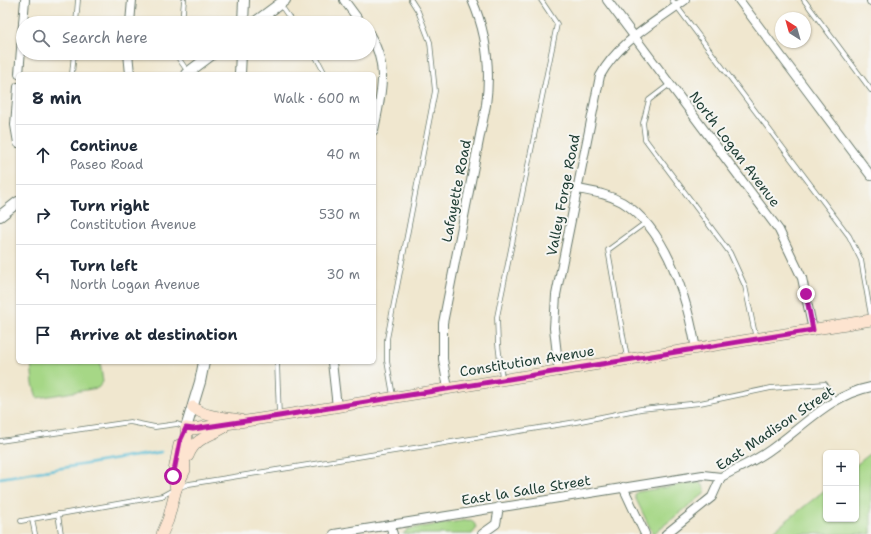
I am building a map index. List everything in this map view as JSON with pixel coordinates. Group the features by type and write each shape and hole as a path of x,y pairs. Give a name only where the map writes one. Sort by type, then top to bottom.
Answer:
{"main road":[{"name":"Constitution Avenue","path":"186,428 193,429 228,424 502,381 871,320"},
{"path":"193,407 199,412 213,416 246,421"},
{"path":"162,534 168,520 176,489 185,470 188,456 195,443 201,438 215,433 228,424"},
{"path":"176,489 173,476 180,441 186,428"},
{"path":"185,470 184,455 187,441 186,428"}],"street":[{"path":"24,16 25,0"},
{"path":"131,16 132,0"},
{"path":"243,16 244,0"},
{"path":"344,0 356,16"},
{"name":"Lafayette Road","path":"448,389 444,359 443,323 486,105 488,83 488,56 486,41 472,0"},
{"name":"North Logan Avenue","path":"607,0 779,230 802,278 813,330"},
{"name":"Valley Forge Road","path":"559,372 554,345 554,311 600,76 614,55 674,3 685,0"},
{"path":"739,0 871,176"},
{"path":"263,16 282,2"},
{"path":"376,46 379,52 383,72 376,117"},
{"path":"19,72 20,60"},
{"path":"129,60 130,72"},
{"path":"188,72 205,60"},
{"path":"240,72 241,60"},
{"path":"16,113 16,132"},
{"path":"578,189 602,194 620,201 638,215 660,242 676,275 687,308 696,349"},
{"path":"0,216 16,204"},
{"path":"186,428 193,407 204,364"},
{"path":"332,364 337,407"},
{"name":"East Madison Street","path":"666,534 712,497 721,476 757,459 835,401 871,387"},
{"name":"East la Salle Street","path":"334,534 703,475 721,476"},
{"path":"623,487 645,534"},
{"path":"482,534 496,524 499,507"},
{"path":"390,525 393,534"}],"lane":[{"path":"77,16 78,0"},
{"path":"183,16 184,0"},
{"path":"394,398 387,361 387,339 434,91 430,42 418,11 411,0"},
{"path":"502,381 498,344 498,317 557,24 541,0"},
{"path":"804,0 871,90"},
{"path":"282,2 289,16"},
{"path":"674,3 849,236 861,260 871,316"},
{"path":"72,72 73,60"},
{"path":"180,60 186,72"},
{"path":"318,60 324,72"},
{"path":"670,84 649,100 643,123 645,139 730,253 745,286 756,339"},
{"path":"628,360 608,250 645,223"},
{"path":"278,364 279,416"},
{"path":"21,521 162,496 189,484 576,422 641,410 700,403 771,388 825,384 835,401"},
{"path":"0,441 130,422 156,427 177,424 186,428"},
{"path":"58,514 61,534"},
{"path":"32,519 35,534"}],"green space":[{"path":"31,364 100,364 103,382 98,388 37,398 33,384"},
{"path":"871,453 871,534 770,534 823,491 823,522 859,522 859,463"},
{"path":"697,482 703,485 705,491 704,494 653,534 635,497 635,494 637,492"},
{"path":"468,520 475,524 476,529 472,534 403,534 408,529"}],"waterway":[{"path":"0,478 161,452"}],"route":[{"path":"173,476 180,441 186,428 193,429 228,424 813,330 806,294"}]}
